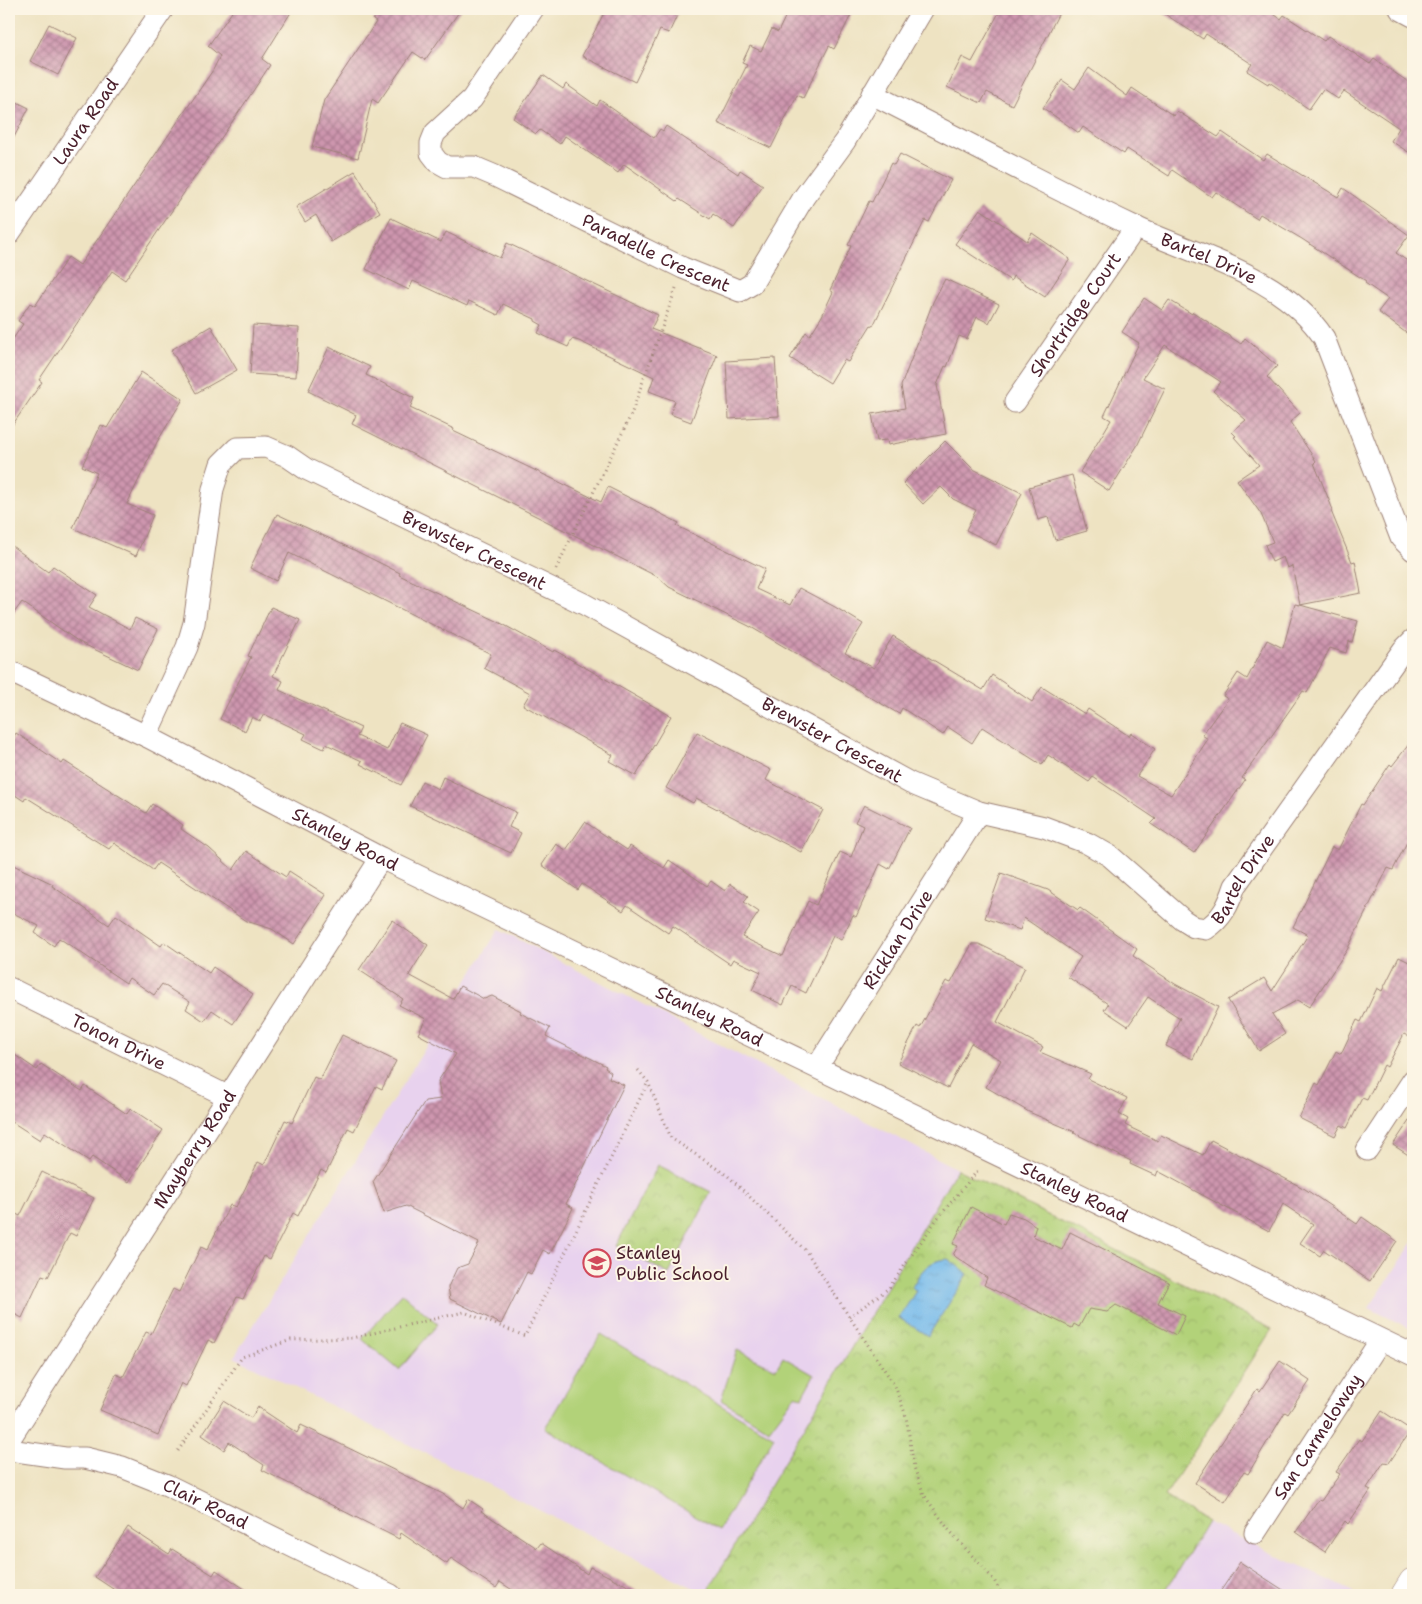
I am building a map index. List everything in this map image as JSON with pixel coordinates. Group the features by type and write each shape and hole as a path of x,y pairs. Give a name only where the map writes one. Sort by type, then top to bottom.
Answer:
{"main road":[{"path":"1405,1595 1413,1582"}],"street":[{"name":"Laura Road","path":"9,234 18,204 163,9"},
{"name":"Paradelle Crescent","path":"533,9 472,99 436,133 431,143 431,153 438,162 447,167 474,167 493,175 684,268 740,291 752,284 776,241 845,140 924,9"},
{"path":"1400,9 1413,16"},
{"name":"Bartel Drive","path":"872,94 1136,227 1262,282 1297,306 1315,325 1328,348 1401,538 1413,550"},
{"name":"Shortridge Court","path":"1015,402 1136,227"},
{"name":"Brewster Crescent","path":"146,736 187,647 194,623 213,489 221,464 237,448 266,447 548,585 910,783 979,812"},
{"name":"Bartel Drive","path":"979,812 1044,827 1087,843 1110,856 1183,920 1194,927 1206,929 1217,922 1226,909 1235,886 1403,650 1413,640"},
{"name":"Stanley Road","path":"9,671 146,736 381,858 1413,1355"},
{"name":"Ricklan Drive","path":"817,1068 979,812"},
{"name":"Mayberry Road","path":"9,1440 381,858"},
{"name":"Tonon Drive","path":"9,988 228,1097"},
{"path":"1367,1150 1413,1080"},
{"name":"San Carmeloway","path":"1255,1533 1380,1340"},
{"name":"Clair Road","path":"9,1450 65,1458 85,1458 140,1474 167,1485 391,1595"}],"path":[{"path":"548,585 632,415 684,268"},
{"path":"638,1070 648,1082 671,1138 728,1176 806,1251 895,1386 906,1416 914,1467 924,1495 949,1530 994,1580 1002,1595"},
{"path":"178,1451 242,1357 291,1340 352,1338 464,1312 525,1336 648,1082"},
{"path":"849,1317 889,1288 937,1219 979,1168"}],"shaded area":[{"name":"Stanley Public School","path":"499,929 957,1169 706,1594 234,1357"},
{"path":"1413,1242 1413,1330 1369,1308"},
{"path":"1207,1522 1355,1593 1354,1595 1163,1595"}],"green space":[{"path":"658,1165 711,1192 669,1274 616,1246"},
{"path":"957,1169 1272,1329 1165,1496 1207,1522 1163,1595 706,1594"},
{"path":"402,1293 438,1324 399,1370 362,1339"},
{"path":"601,1334 774,1437 719,1530 545,1428"},
{"path":"737,1350 776,1369 783,1357 814,1375 802,1397 795,1395 769,1430 721,1400"}],"water":[{"path":"948,1259 968,1274 928,1336 899,1318 916,1291 912,1287 922,1271 930,1264"}],"building":[{"path":"234,9 293,9 262,59 270,65 253,91 125,280 112,271 39,380 42,382 9,430 9,345 23,324 18,321 30,303 35,306 68,257 80,265 213,70 220,56 208,46"},
{"path":"380,9 461,9 425,60 413,52 378,103 372,99 358,158 312,147 324,100 376,22 373,20"},
{"path":"606,9 680,9 669,33 660,30 635,82 582,56"},
{"path":"789,9 854,9 834,49 829,46 803,98 797,95 771,148 718,123 747,65 742,63 750,46 761,51 772,29 778,32"},
{"path":"1001,9 1061,9 1012,105 987,92 981,103 947,87 962,57 972,62"},
{"path":"1157,9 1266,9 1281,19 1284,15 1324,41 1328,36 1370,64 1374,59 1413,85 1413,155 1391,141 1399,128 1344,91 1338,99 1323,89 1309,109 1269,82 1268,84 1247,71 1252,64 1206,34 1203,39"},
{"path":"49,24 77,38 58,75 30,61"},
{"path":"1089,68 1127,96 1132,88 1174,116 1177,111 1218,137 1222,132 1263,160 1267,154 1338,197 1343,188 1409,235 1396,253 1413,265 1413,338 1378,312 1388,299 1365,283 1366,281 1302,239 1260,214 1257,219 1216,192 1212,197 1172,170 1169,176 1127,149 1124,154 1083,127 1079,133 1043,108 1062,80 1075,89"},
{"path":"543,75 563,89 566,84 597,106 600,100 654,138 660,129 663,131 666,126 738,174 740,170 763,185 734,228 713,214 710,219 679,199 677,201 624,164 618,173 565,136 560,144 540,130 536,134 513,118"},
{"path":"9,98 29,108 9,147"},
{"path":"900,154 951,180 929,222 925,220 873,326 871,325 848,362 844,360 830,383 790,358 806,332 810,335 822,316 833,292 830,290 851,246 848,245 869,201 872,202 891,163 894,165"},
{"path":"355,171 380,212 331,242 316,215 305,222 296,207"},
{"path":"980,209 1027,241 1032,233 1070,259 1045,297 1013,276 1011,281 955,244"},
{"path":"391,218 441,242 446,232 500,258 507,243 658,315 651,329 717,355 691,422 670,414 675,401 649,391 654,377 579,341 572,339 568,347 538,333 542,325 535,321 535,319 503,304 498,315 469,301 467,306 413,281 409,290 366,269"},
{"path":"945,279 999,304 989,323 977,317 967,339 959,336 947,367 945,366 937,385 946,434 888,445 887,440 877,441 872,414 905,408 901,386 933,302"},
{"path":"1144,298 1162,310 1169,300 1192,314 1193,312 1241,344 1245,338 1277,366 1267,377 1300,413 1290,422 1316,461 1314,463 1333,510 1331,511 1352,562 1355,561 1361,593 1300,605 1292,566 1287,568 1283,557 1272,562 1265,545 1273,542 1261,514 1237,480 1259,465 1234,437 1236,436 1232,432 1246,420 1213,391 1221,382 1165,345 1143,378 1165,389 1137,446 1109,491 1080,472 1111,420 1104,416 1139,343 1122,332"},
{"path":"253,325 299,328 296,377 250,374"},
{"path":"211,326 237,370 196,393 171,350"},
{"path":"329,347 370,367 366,375 414,398 410,408 454,429 453,431 601,502 608,487 679,523 677,526 765,569 756,589 790,605 799,588 835,607 863,624 845,653 874,668 893,636 983,690 992,675 1032,702 1042,687 1085,714 1088,709 1129,736 1131,733 1155,749 1137,776 1171,795 1208,739 1202,735 1228,699 1223,696 1238,673 1247,679 1267,640 1283,648 1295,604 1358,621 1352,642 1349,641 1346,653 1330,648 1307,693 1303,691 1242,778 1245,780 1194,853 1151,824 1156,819 1093,777 1089,782 1048,755 1042,765 982,727 972,743 948,727 943,735 902,708 899,714 749,626 669,587 658,577 352,424 356,415 308,391"},
{"path":"775,358 779,416 729,419 726,361"},
{"path":"141,372 183,399 157,442 127,504 153,515 136,556 73,528 97,473 82,466 101,425 107,428"},
{"path":"945,441 973,469 1022,493 996,545 966,530 976,510 953,499 941,487 923,504 903,483"},
{"path":"1072,475 1087,531 1055,540 1048,517 1038,520 1029,487"},
{"path":"277,514 497,621 553,652 554,650 671,716 636,776 609,761 613,755 523,705 530,693 484,668 491,654 289,553 276,581 250,568"},
{"path":"9,544 48,572 53,566 97,595 89,607 130,629 135,618 158,629 138,670 79,642 22,602 9,620"},
{"path":"271,607 300,620 273,676 283,681 279,690 361,728 357,736 387,750 400,723 427,735 401,785 360,764 362,761 326,744 324,749 303,739 306,734 264,714 260,721 252,717 245,731 220,719 251,657 248,656"},
{"path":"697,732 771,770 766,780 823,810 801,852 696,798 693,803 666,788"},
{"path":"16,733 62,764 64,761 146,813 152,804 183,825 181,829 209,848 233,870 246,851 286,877 289,871 326,895 294,944 272,929 246,921 158,863 153,870 114,843 109,849 26,797 24,801 9,791 9,745"},
{"path":"1413,739 1413,830 1393,870 1388,868 1347,950 1309,1007 1298,1000 1272,1014 1285,1034 1259,1051 1228,1000 1264,978 1272,991 1308,935 1293,927 1332,847 1338,850 1361,804 1363,805 1390,764 1392,766"},
{"path":"443,777 516,812 509,827 521,833 511,853 410,806 422,781 438,789"},
{"path":"864,805 910,828 889,869 880,864 856,917 853,915 841,940 833,936 806,993 792,986 783,1005 752,990 761,972 733,959 730,964 673,926 668,933 627,905 623,911 582,884 578,890 542,865 556,844 566,850 585,822 627,850 630,846 664,868 669,860 707,886 711,881 725,891 730,884 748,896 744,902 759,912 742,937 783,956 808,901 816,905 840,852 851,857 863,826 855,822"},
{"path":"9,863 53,884 52,886 109,925 116,915 161,946 164,942 209,973 213,967 253,994 233,1024 212,1010 204,1021 186,1009 190,1002 162,984 154,995 129,978 126,983 59,938 54,946 35,933 39,926 9,911"},
{"path":"1001,873 1048,890 1078,910 1080,908 1137,949 1133,956 1175,984 1218,1007 1193,1059 1166,1046 1180,1018 1148,997 1128,1026 1104,1010 1108,1004 1068,977 1081,957 1024,918 1020,930 985,918"},
{"path":"392,920 428,945 409,975 453,999 460,986 484,999 492,996 550,1028 546,1036 606,1066 605,1068 611,1072 609,1078 624,1085 566,1204 573,1208 550,1254 543,1250 531,1274 527,1272 501,1324 450,1299 448,1287 457,1268 468,1264 479,1243 406,1206 384,1213 373,1182 425,1101 441,1099 438,1081 456,1054 418,1034 426,1019 399,1005 403,999 359,970"},
{"path":"972,944 979,944 1025,967 997,1022 1043,1047 1040,1052 1091,1074 1088,1079 1127,1098 1119,1114 1128,1119 1125,1125 1158,1141 1161,1135 1203,1155 1211,1140 1305,1189 1357,1224 1362,1217 1397,1241 1370,1281 1324,1250 1320,1256 1300,1243 1313,1224 1283,1204 1269,1231 1158,1171 1156,1176 1130,1164 1131,1161 1075,1132 1029,1112 986,1087 1001,1060 971,1043 948,1088 898,1063 917,1026 920,1028 946,981 951,983"},
{"path":"1399,957 1413,964 1413,1039 1404,1034 1387,1067 1384,1065 1367,1100 1362,1098 1347,1128 1341,1125 1335,1136 1299,1118 1316,1083 1319,1085 1336,1051 1341,1054 1357,1020 1361,1022 1377,988 1382,991"},
{"path":"342,1035 396,1061 382,1089 376,1086 354,1131 348,1128 326,1173 321,1170 298,1216 293,1213 270,1259 264,1256 243,1299 237,1297 214,1343 208,1340 186,1386 181,1383 158,1435 100,1410 116,1374 123,1377 146,1332 151,1334 173,1289 179,1292 201,1247 207,1250 230,1205 236,1207 258,1162 264,1165 285,1120 292,1123 314,1077 320,1080"},
{"path":"9,1051 37,1070 41,1064 82,1091 85,1086 127,1114 130,1108 163,1130 129,1182 92,1157 89,1161 45,1132 40,1140 9,1120"},
{"path":"1413,1115 1413,1158 1393,1145"},
{"path":"42,1172 94,1198 76,1236 70,1233 48,1277 42,1275 22,1318 9,1311 9,1225 14,1213 20,1216"},
{"path":"971,1207 1004,1224 1009,1213 1024,1218 1036,1226 1033,1236 1062,1250 1070,1232 1169,1282 1158,1303 1185,1316 1176,1335 1116,1305 1107,1312 1089,1309 1079,1327 1074,1324 1072,1328 984,1285 987,1278 953,1255 958,1246 953,1244"},
{"path":"1280,1361 1310,1381 1288,1414 1285,1412 1248,1474 1244,1472 1225,1502 1195,1483 1257,1389 1260,1391"},
{"path":"224,1401 251,1418 258,1407 297,1433 301,1425 443,1494 463,1508 468,1499 483,1509 481,1511 537,1548 541,1543 587,1574 590,1567 646,1595 520,1595 500,1582 496,1588 451,1558 447,1564 401,1533 399,1539 262,1470 264,1465 229,1442 224,1450 202,1435"},
{"path":"1382,1411 1411,1430 1389,1463 1384,1462 1367,1488 1371,1490 1348,1524 1345,1521 1325,1552 1296,1532 1318,1500 1321,1501 1340,1474 1336,1472 1359,1439 1362,1441"},
{"path":"128,1527 169,1554 172,1549 213,1575 216,1570 254,1595 122,1595 95,1577"},
{"path":"1240,1562 1291,1595 1218,1595"}],"place":[{"name":"Stanley Public School","path":"597,1263"}]}
